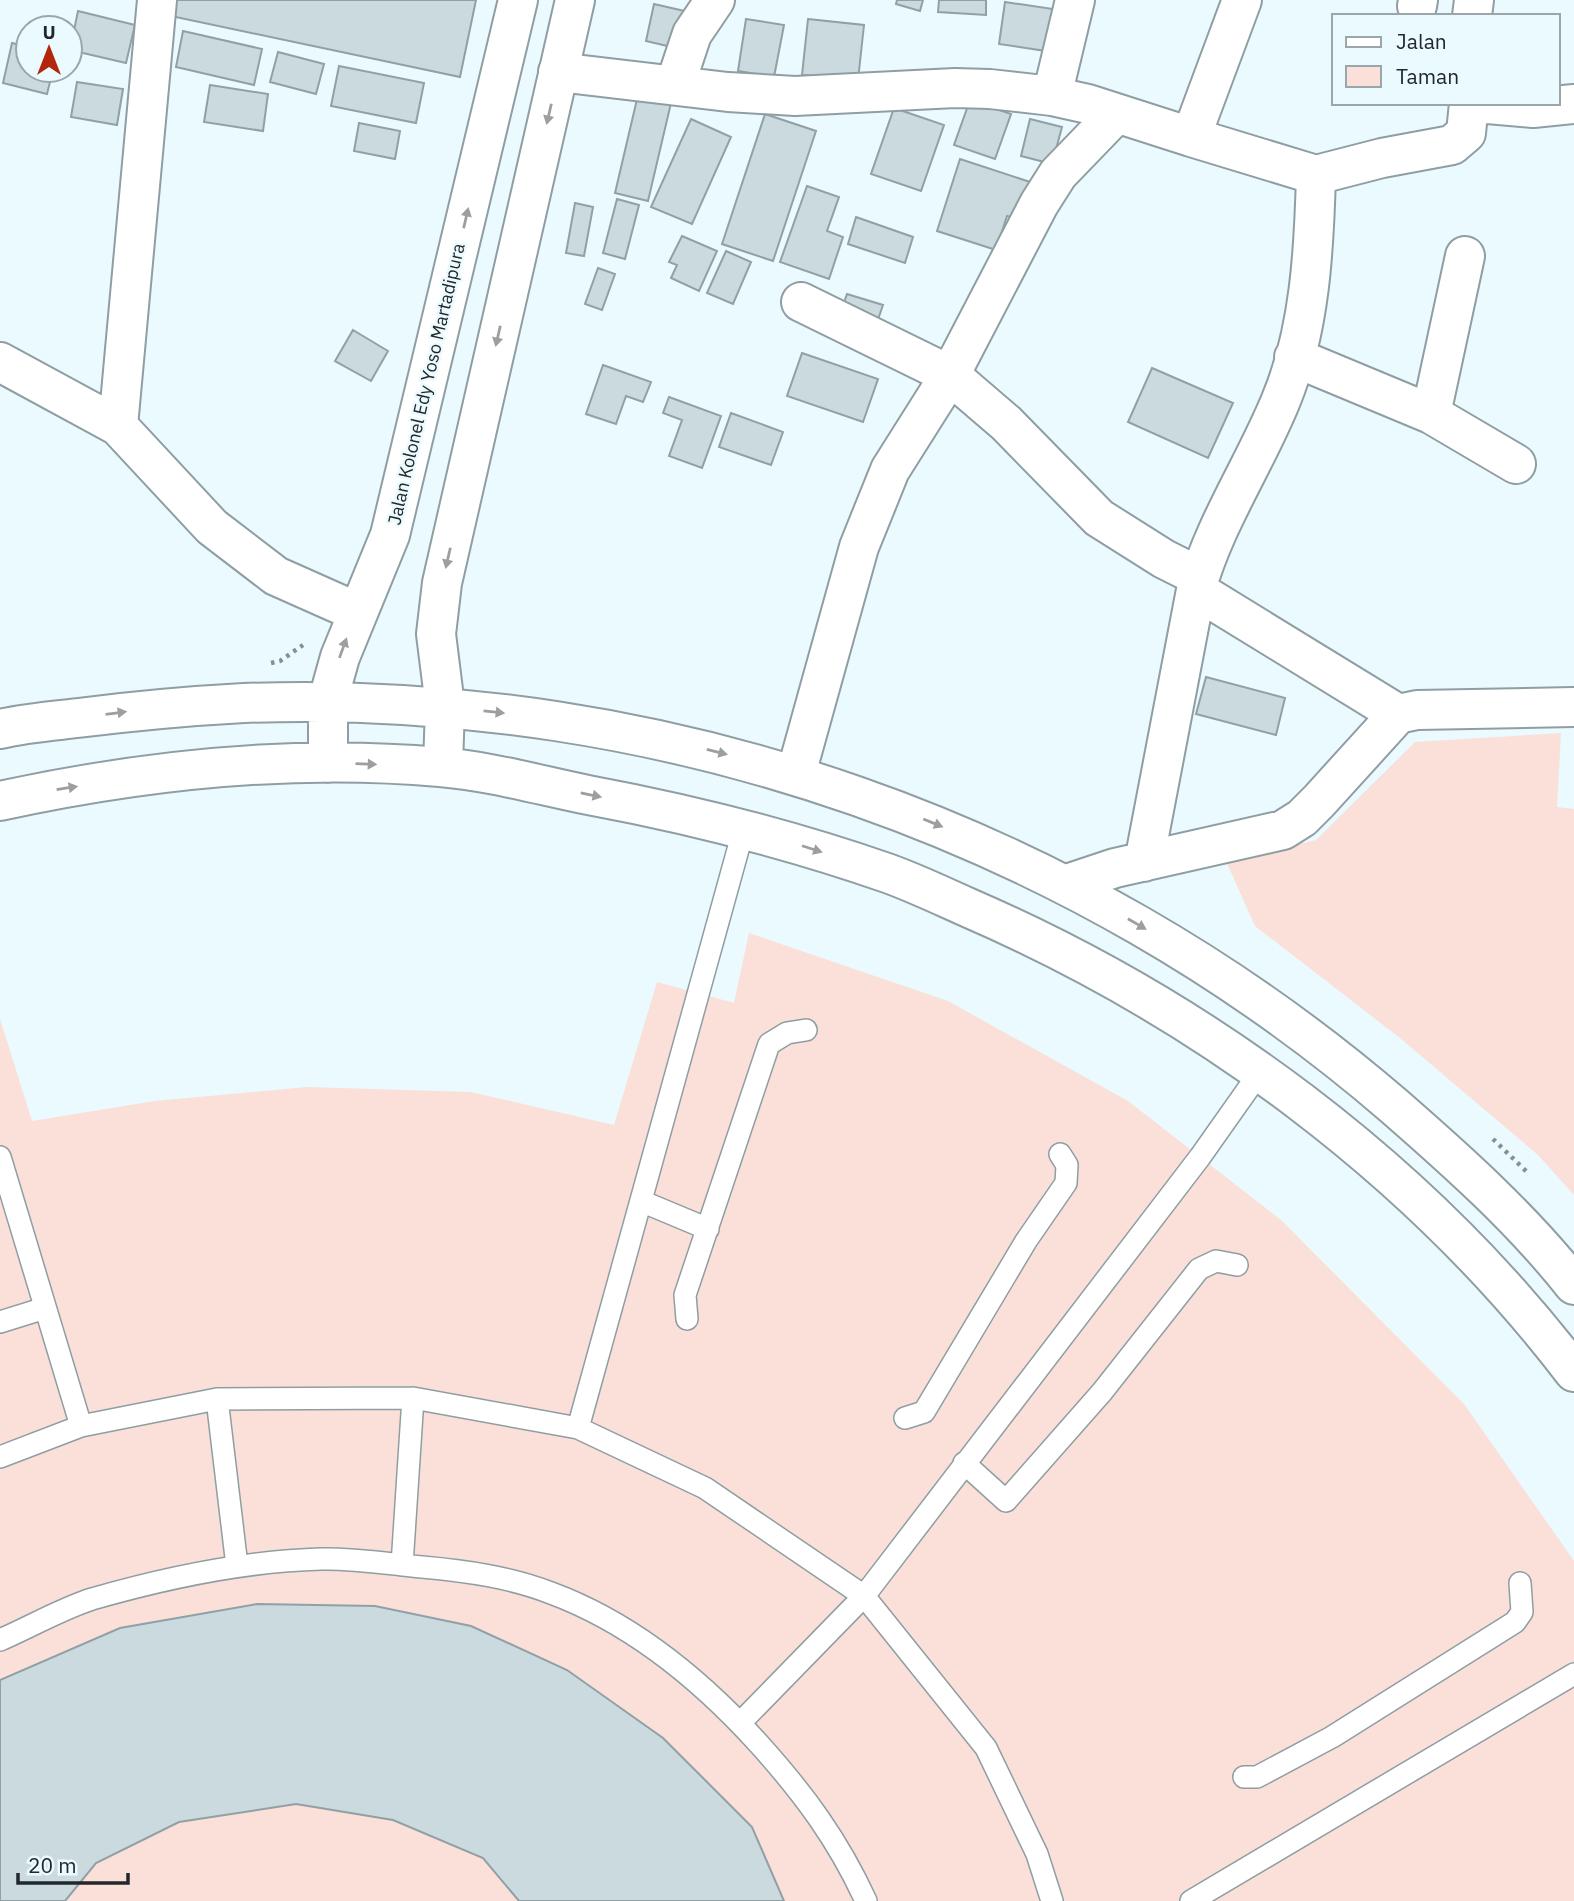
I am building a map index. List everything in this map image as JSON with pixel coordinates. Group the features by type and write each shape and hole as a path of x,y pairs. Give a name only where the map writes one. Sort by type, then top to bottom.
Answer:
{"street":[{"path":"118,426 157,0"},
{"name":"Jalan Kolonel Edy Yoso Martadipura","path":"328,763 328,700 357,612 390,535 518,0"},
{"path":"443,767 445,706 436,634 442,583 575,0"},
{"path":"675,85 692,34 715,0"},
{"path":"1052,96 1075,0"},
{"path":"1191,137 1242,0"},
{"path":"558,72 795,96 955,88 1052,96 1088,104 1115,115 1316,175 1452,145 1465,133 1469,105"},
{"path":"1499,105 1534,108 1574,104"},
{"path":"796,774 859,547 890,470 950,374 1039,204 1058,174 1115,115"},
{"path":"1144,862 1198,583 1283,397 1294,357 1308,299 1316,175"},
{"path":"1431,414 1465,256"},
{"path":"801,302 950,374 1006,423 1099,518 1398,714"},
{"path":"1294,357 1431,414 1517,464"},
{"path":"0,362 118,426 212,527 240,551 276,576 357,612"},
{"path":"0,729 168,706 328,700 445,706 620,730 717,751 796,774 934,823 1067,884 1205,963 1335,1055 1456,1160 1574,1285"},
{"path":"1067,884 1144,862 1283,830 1302,818 1319,801 1398,714 1417,710 1574,707"},
{"path":"0,801 180,771 328,763 443,767 700,816 891,874 1033,936 1168,1011 1260,1072 1365,1154 1462,1244 1574,1372"},
{"path":"1168,1011 1205,963"}],"lane":[{"path":"578,1428 744,828"},
{"path":"687,1319 685,1296 769,1044 787,1033 806,1030"},
{"path":"740,1723 864,1596 1200,1157 1260,1072"},
{"path":"905,1418 924,1412 1018,1252 1066,1183 1068,1165 1060,1154"},
{"path":"0,1157 81,1426"},
{"path":"641,1201 708,1229"},
{"path":"964,1463 1006,1501 1102,1392 1199,1269 1216,1261 1237,1265"},
{"path":"0,1322 45,1308"},
{"path":"402,1565 413,1398"},
{"path":"0,1457 81,1426 217,1399 413,1398 578,1428 705,1488 864,1596 986,1748 1037,1854 1052,1901"},
{"path":"217,1399 237,1566"},
{"path":"0,1640 90,1600 237,1566 323,1559 402,1565 478,1573 551,1593 610,1621 679,1666 740,1723 801,1790 844,1854 866,1901"},
{"path":"1244,1777 1257,1777 1332,1737 1515,1622 1522,1612 1520,1583"},
{"path":"1191,1901 1574,1674"}],"green space":[{"path":"1561,733 1557,807 1574,809 1574,1195 1538,1155 1400,1038 1255,926 1226,861 1316,840 1415,742"},
{"path":"749,933 948,1001 1128,1101 1281,1220 1464,1404 1574,1561 1574,1901 0,1901 0,1019 32,1121 155,1101 307,1087 471,1092 614,1125 657,982 734,1003"}],"building":[{"path":"175,0 476,0 460,77 171,16"},
{"path":"897,0 923,0 920,11 896,4"},
{"path":"939,0 986,0 986,15 938,12"},
{"path":"1005,2 1053,9 1046,51 999,44"},
{"path":"654,4 689,12 680,49 646,41"},
{"path":"78,11 135,25 126,63 84,53 84,14 77,14"},
{"path":"746,19 784,25 774,77 738,71"},
{"path":"808,19 864,25 858,80 802,75"},
{"path":"183,31 262,49 254,85 176,67"},
{"path":"12,43 14,84 50,84 47,94 3,83"},
{"path":"278,52 324,64 316,94 270,82"},
{"path":"339,66 424,83 416,123 331,106"},
{"path":"77,84 123,89 117,125 71,117"},
{"path":"210,85 268,94 263,131 204,122"},
{"path":"638,95 671,103 648,201 615,193"},
{"path":"970,100 1011,114 995,159 954,145"},
{"path":"894,108 944,125 921,191 871,174"},
{"path":"765,114 816,131 773,261 722,244"},
{"path":"691,119 731,137 692,224 651,207"},
{"path":"1030,119 1062,127 1052,164 1021,156"},
{"path":"359,123 400,131 395,159 354,151"},
{"path":"960,159 1030,182 1018,219 1007,216 996,250 937,231"},
{"path":"807,186 839,197 827,231 843,237 829,279 780,262"},
{"path":"617,199 639,205 625,259 603,253"},
{"path":"575,203 593,207 584,256 566,253"},
{"path":"856,217 913,237 905,263 848,244"},
{"path":"682,236 717,251 699,291 671,278 677,265 669,262"},
{"path":"726,251 751,262 733,304 707,293"},
{"path":"598,268 615,274 602,310 585,304"},
{"path":"847,294 883,305 875,328 839,317"},
{"path":"353,330 388,351 371,381 335,361"},
{"path":"802,353 878,379 863,422 787,396"},
{"path":"603,365 651,382 643,402 626,396 616,424 586,414"},
{"path":"1152,368 1233,403 1208,458 1128,422"},
{"path":"669,397 721,416 702,468 669,456 682,420 663,413"},
{"path":"731,413 783,432 771,465 719,447"},
{"path":"1206,677 1285,698 1276,735 1196,714"},
{"path":"257,1604 375,1606 471,1626 567,1670 663,1738 752,1827 784,1901 519,1901 483,1858 393,1820 296,1804 179,1822 96,1863 65,1901 0,1901 0,1680 120,1628"}]}
